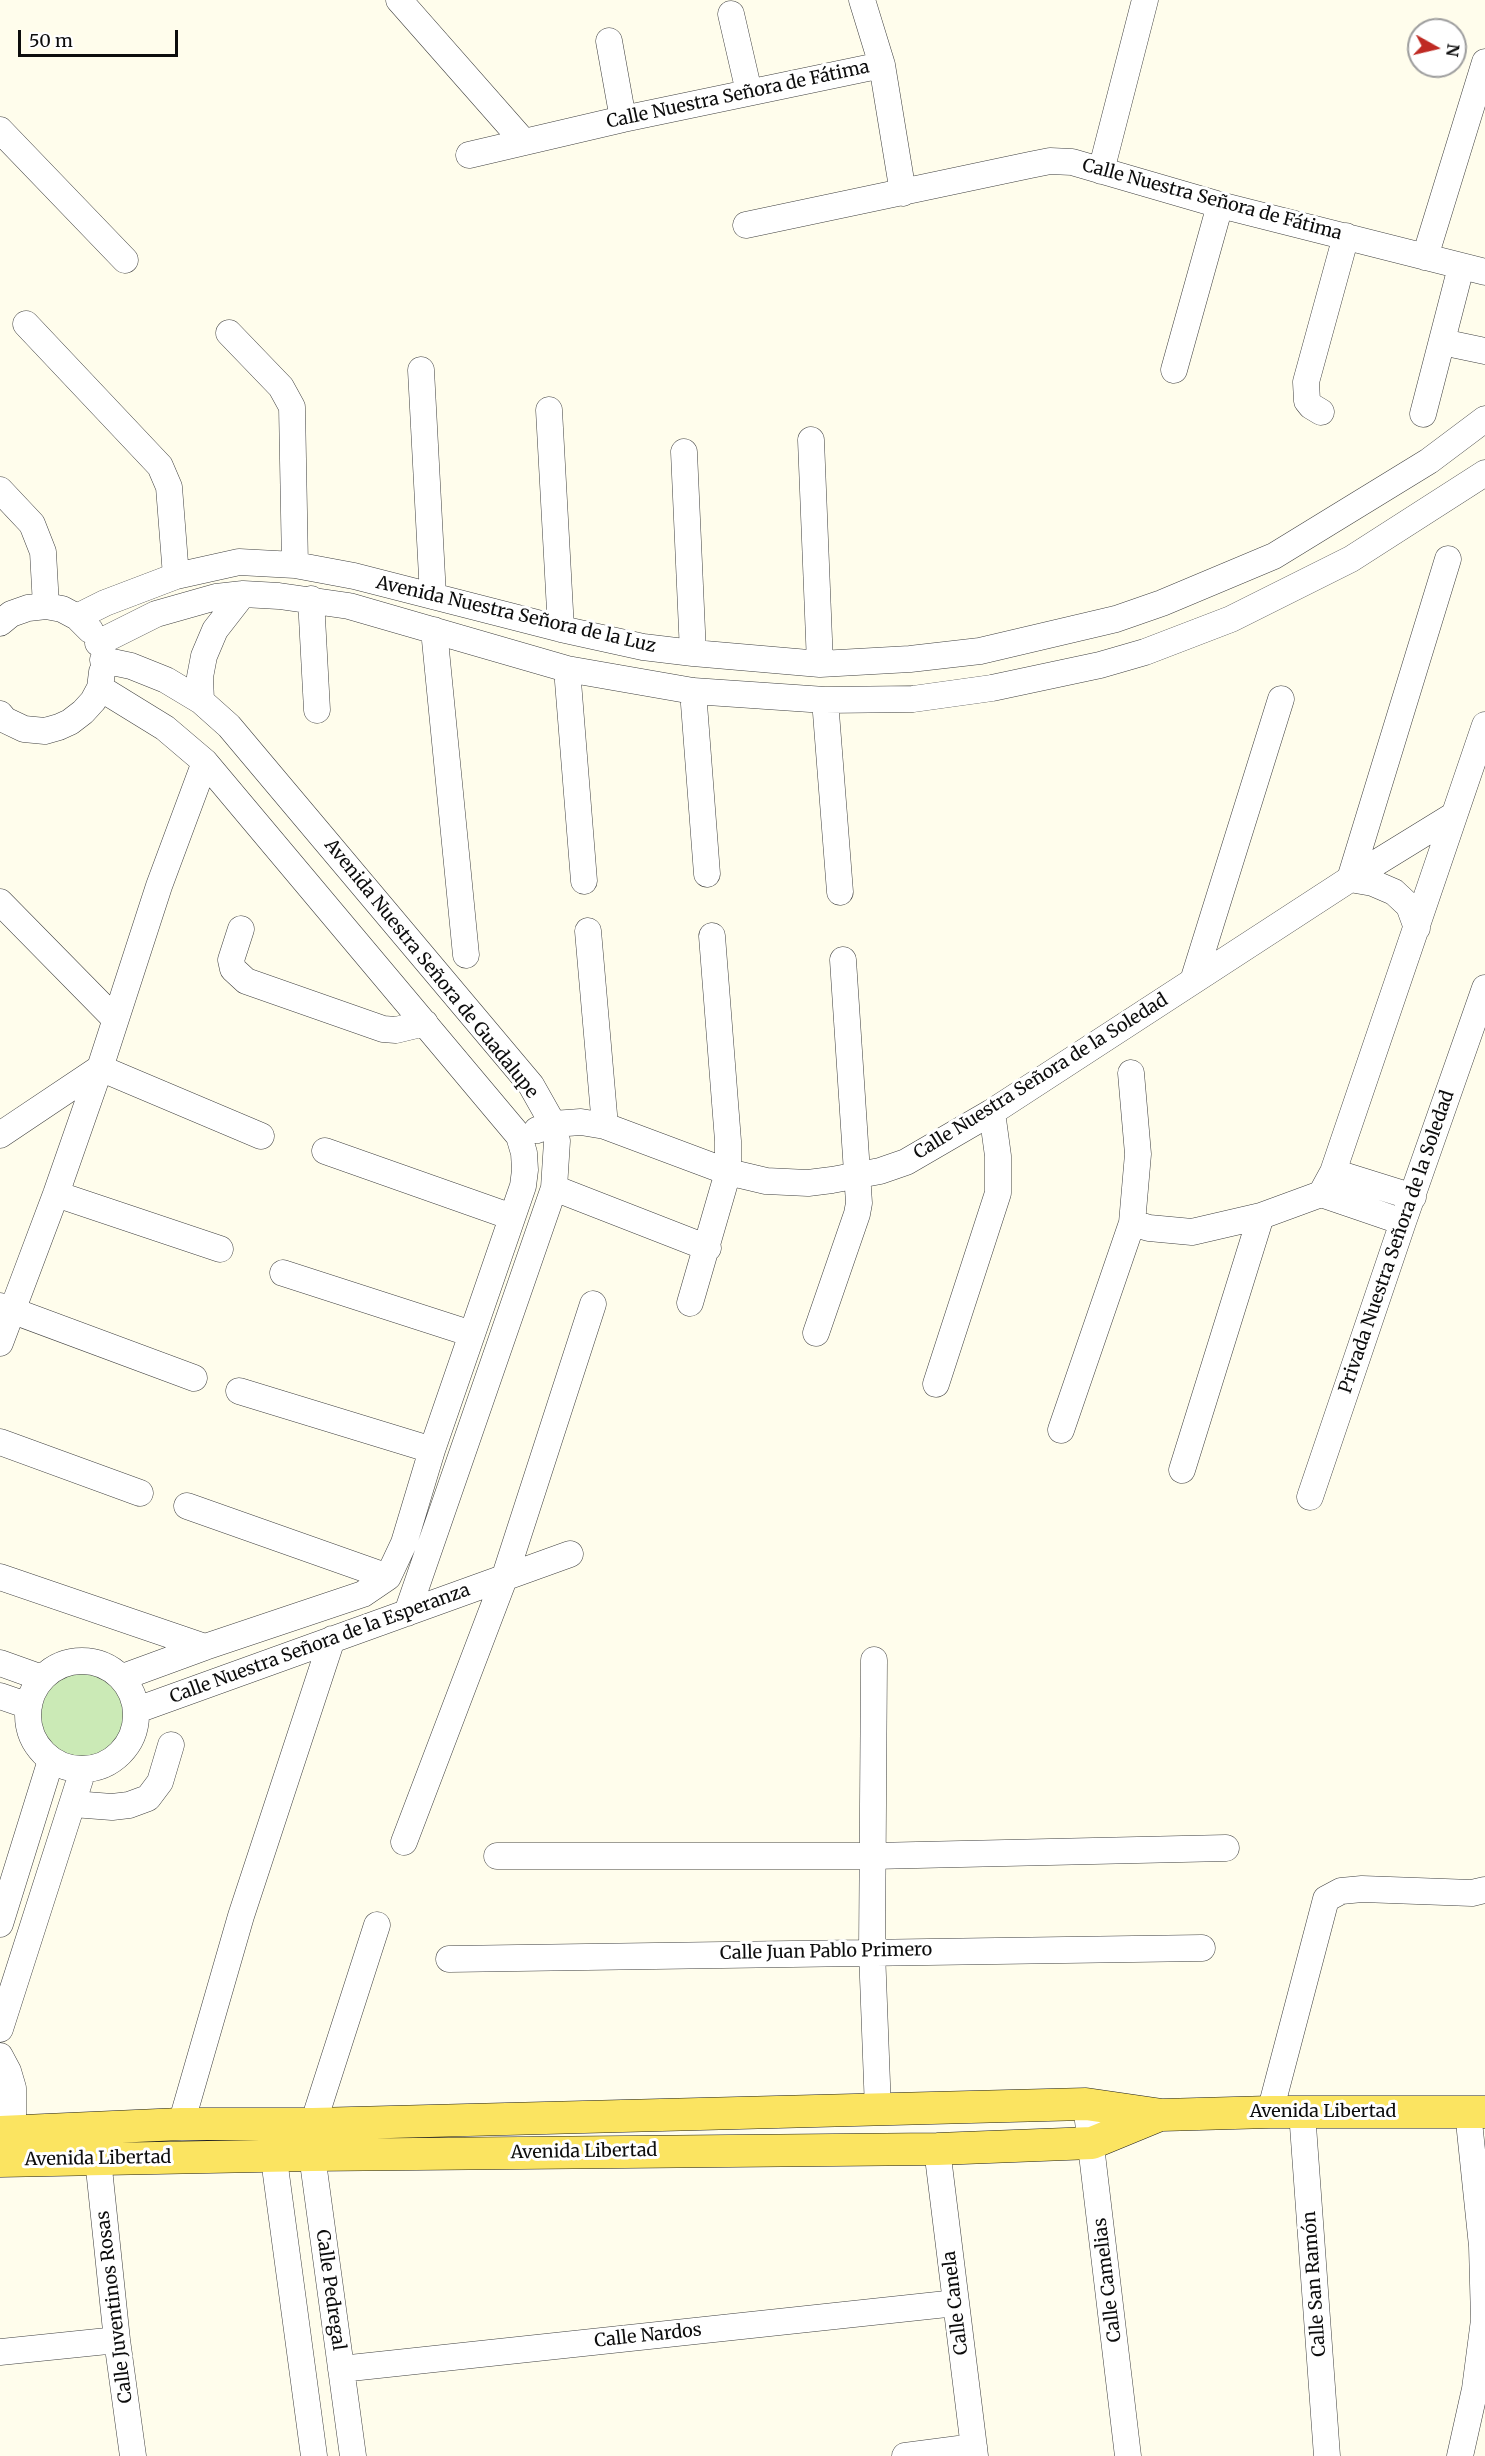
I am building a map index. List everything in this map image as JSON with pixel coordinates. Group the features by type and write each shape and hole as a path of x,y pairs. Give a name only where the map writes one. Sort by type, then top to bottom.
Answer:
{"main road":[{"name":"Avenida Libertad","path":"6,2132 181,2124 270,2125 1086,2104 1162,2115 1270,2112 1476,2112"},
{"name":"Avenida Libertad","path":"0,2161 312,2155 937,2149 1092,2143 1162,2115"}],"street":[{"path":"399,0 524,142"},
{"path":"862,0 882,65"},
{"path":"1101,171 1145,0"},
{"path":"731,14 749,92"},
{"path":"609,41 623,119"},
{"path":"1425,257 1485,62"},
{"name":"Calle Nuestra Señora de Fátima","path":"469,155 623,119 882,65 903,193 1050,161 1072,162 1220,205 1473,269"},
{"path":"0,130 125,260"},
{"path":"746,225 903,193"},
{"path":"1174,370 1220,205"},
{"path":"1321,412 1307,401 1306,382 1346,236"},
{"path":"1423,414 1442,342 1473,269"},
{"path":"26,324 160,466 170,487 176,576"},
{"path":"229,333 281,387 292,407 295,565"},
{"path":"1442,342 1485,351"},
{"path":"421,370 433,596"},
{"path":"549,410 561,629"},
{"name":"Avenida Nuestra Señora de la Luz","path":"77,617 105,603 176,576 238,562 295,565 354,576 561,629 643,647 693,653 820,664 910,659 980,651 1116,619 1162,603 1274,556 1429,461 1485,419"},
{"path":"811,440 820,664"},
{"path":"684,452 693,653"},
{"name":"Avenida Nuestra Señora de la Luz","path":"101,652 156,614 216,597 243,594 311,599 350,606 567,669 693,691 825,700 913,699 992,688 1100,665 1145,652 1231,619 1351,559 1485,473"},
{"path":"0,490 32,524 43,552 46,606"},
{"path":"1328,524 1351,559"},
{"path":"1417,928 1408,906 1394,892 1373,883 1350,879 1448,559"},
{"path":"201,701 200,677 204,656 214,630 243,594"},
{"path":"311,599 317,710"},
{"path":"0,714 5,720 24,729 45,731 70,723 93,701 100,688 101,652 89,628 77,617 62,609 46,606 4,613"},
{"path":"434,630 466,955"},
{"name":"Avenida Nuestra Señora de Guadalupe","path":"101,652 166,680 201,701 229,726 531,1085 553,1124 558,1141 554,1188 407,1612"},
{"path":"567,669 584,881"},
{"name":"Avenida Nuestra Señora de Guadalupe","path":"100,688 165,728 205,762 519,1136 524,1153 523,1186 432,1450 404,1543 388,1577"},
{"path":"693,691 707,874"},
{"path":"1193,981 1281,699"},
{"path":"825,700 840,892"},
{"path":"1327,1183 1417,928 1485,725"},
{"path":"0,1343 6,1308 56,1194 159,886 205,762"},
{"name":"Calle Nuestra Señora de la Soledad","path":"519,1136 553,1124 581,1122 605,1126 750,1179 785,1182 808,1183 859,1176 906,1162 992,1112 1350,879 1454,815"},
{"path":"0,902 114,1019"},
{"path":"241,929 231,960 233,969 246,981 383,1029 396,1030 425,1023"},
{"path":"588,931 605,1126"},
{"path":"690,1304 729,1172 712,936"},
{"path":"816,1333 857,1214 859,1176 843,960"},
{"name":"Privada Nuestra Señora de la Soledad","path":"1310,1497 1485,988"},
{"path":"0,1135 100,1068"},
{"path":"100,1068 261,1136"},
{"path":"1061,1430 1132,1223 1138,1154 1131,1073"},
{"path":"936,1384 998,1193 998,1156 992,1112"},
{"path":"325,1151 512,1217"},
{"path":"1327,1183 1403,1222"},
{"path":"1132,1223 1149,1228 1192,1232 1261,1216 1327,1183 1413,1197"},
{"path":"554,1188 708,1248"},
{"path":"56,1194 220,1250"},
{"path":"1182,1470 1261,1216"},
{"path":"283,1273 472,1334"},
{"name":"Calle Nuestra Señora de la Esperanza","path":"404,1842 504,1579 592,1304"},
{"path":"6,1308 194,1378"},
{"path":"240,1391 432,1450"},
{"path":"0,1442 140,1493"},
{"path":"187,1506 388,1577"},
{"name":"Calle Nuestra Señora de la Esperanza","path":"137,1710 570,1554"},
{"path":"0,1577 205,1647"},
{"name":"Calle Nuestra Señora de la Esperanza","path":"123,1677 363,1594 388,1577"},
{"path":"181,2124 241,1916 332,1640"},
{"path":"73,1660 91,1660 100,1663 123,1677 132,1692 137,1710 135,1728 128,1744 117,1758 101,1767 84,1770 67,1768 51,1760 32,1736 28,1722 32,1696 42,1678 56,1666 73,1660"},
{"path":"874,1660 872,1952 878,2110"},
{"path":"0,1663 42,1678"},
{"path":"0,1696 29,1706"},
{"path":"73,1804 112,1807 129,1805 148,1798 160,1782 171,1745"},
{"path":"0,1924 51,1760"},
{"path":"0,2029 84,1770"},
{"path":"497,1856 873,1856 1226,1848"},
{"path":"1270,2112 1326,1899 1341,1891 1362,1889 1472,1893 1485,1890"},
{"path":"313,2124 377,1925"},
{"name":"Calle Juan Pablo Primero","path":"449,1959 1202,1948"},
{"path":"0,2056 13,2088 6,2132"},
{"name":"Calle Camelias","path":"1086,2104 1128,2456"},
{"name":"Calle San Ramón","path":"1302,2112 1328,2456"},
{"path":"1460,2456 1480,2392 1485,2320 1476,2112"},
{"name":"Calle Pedregal","path":"313,2124 312,2155 353,2456"},
{"path":"270,2125 314,2456"},
{"name":"Calle Canela","path":"937,2149 974,2451"},
{"name":"Calle Juventinos Rosas","path":"98,2159 117,2340 133,2456"},
{"name":"Calle Nardos","path":"341,2369 956,2303"},
{"path":"0,2352 117,2340"},
{"path":"905,2456 974,2451"}],"green space":[{"path":"84,1673 108,1680 120,1692 127,1716 120,1740 108,1752 84,1759 60,1752 48,1740 41,1716 48,1692 60,1680"}]}
